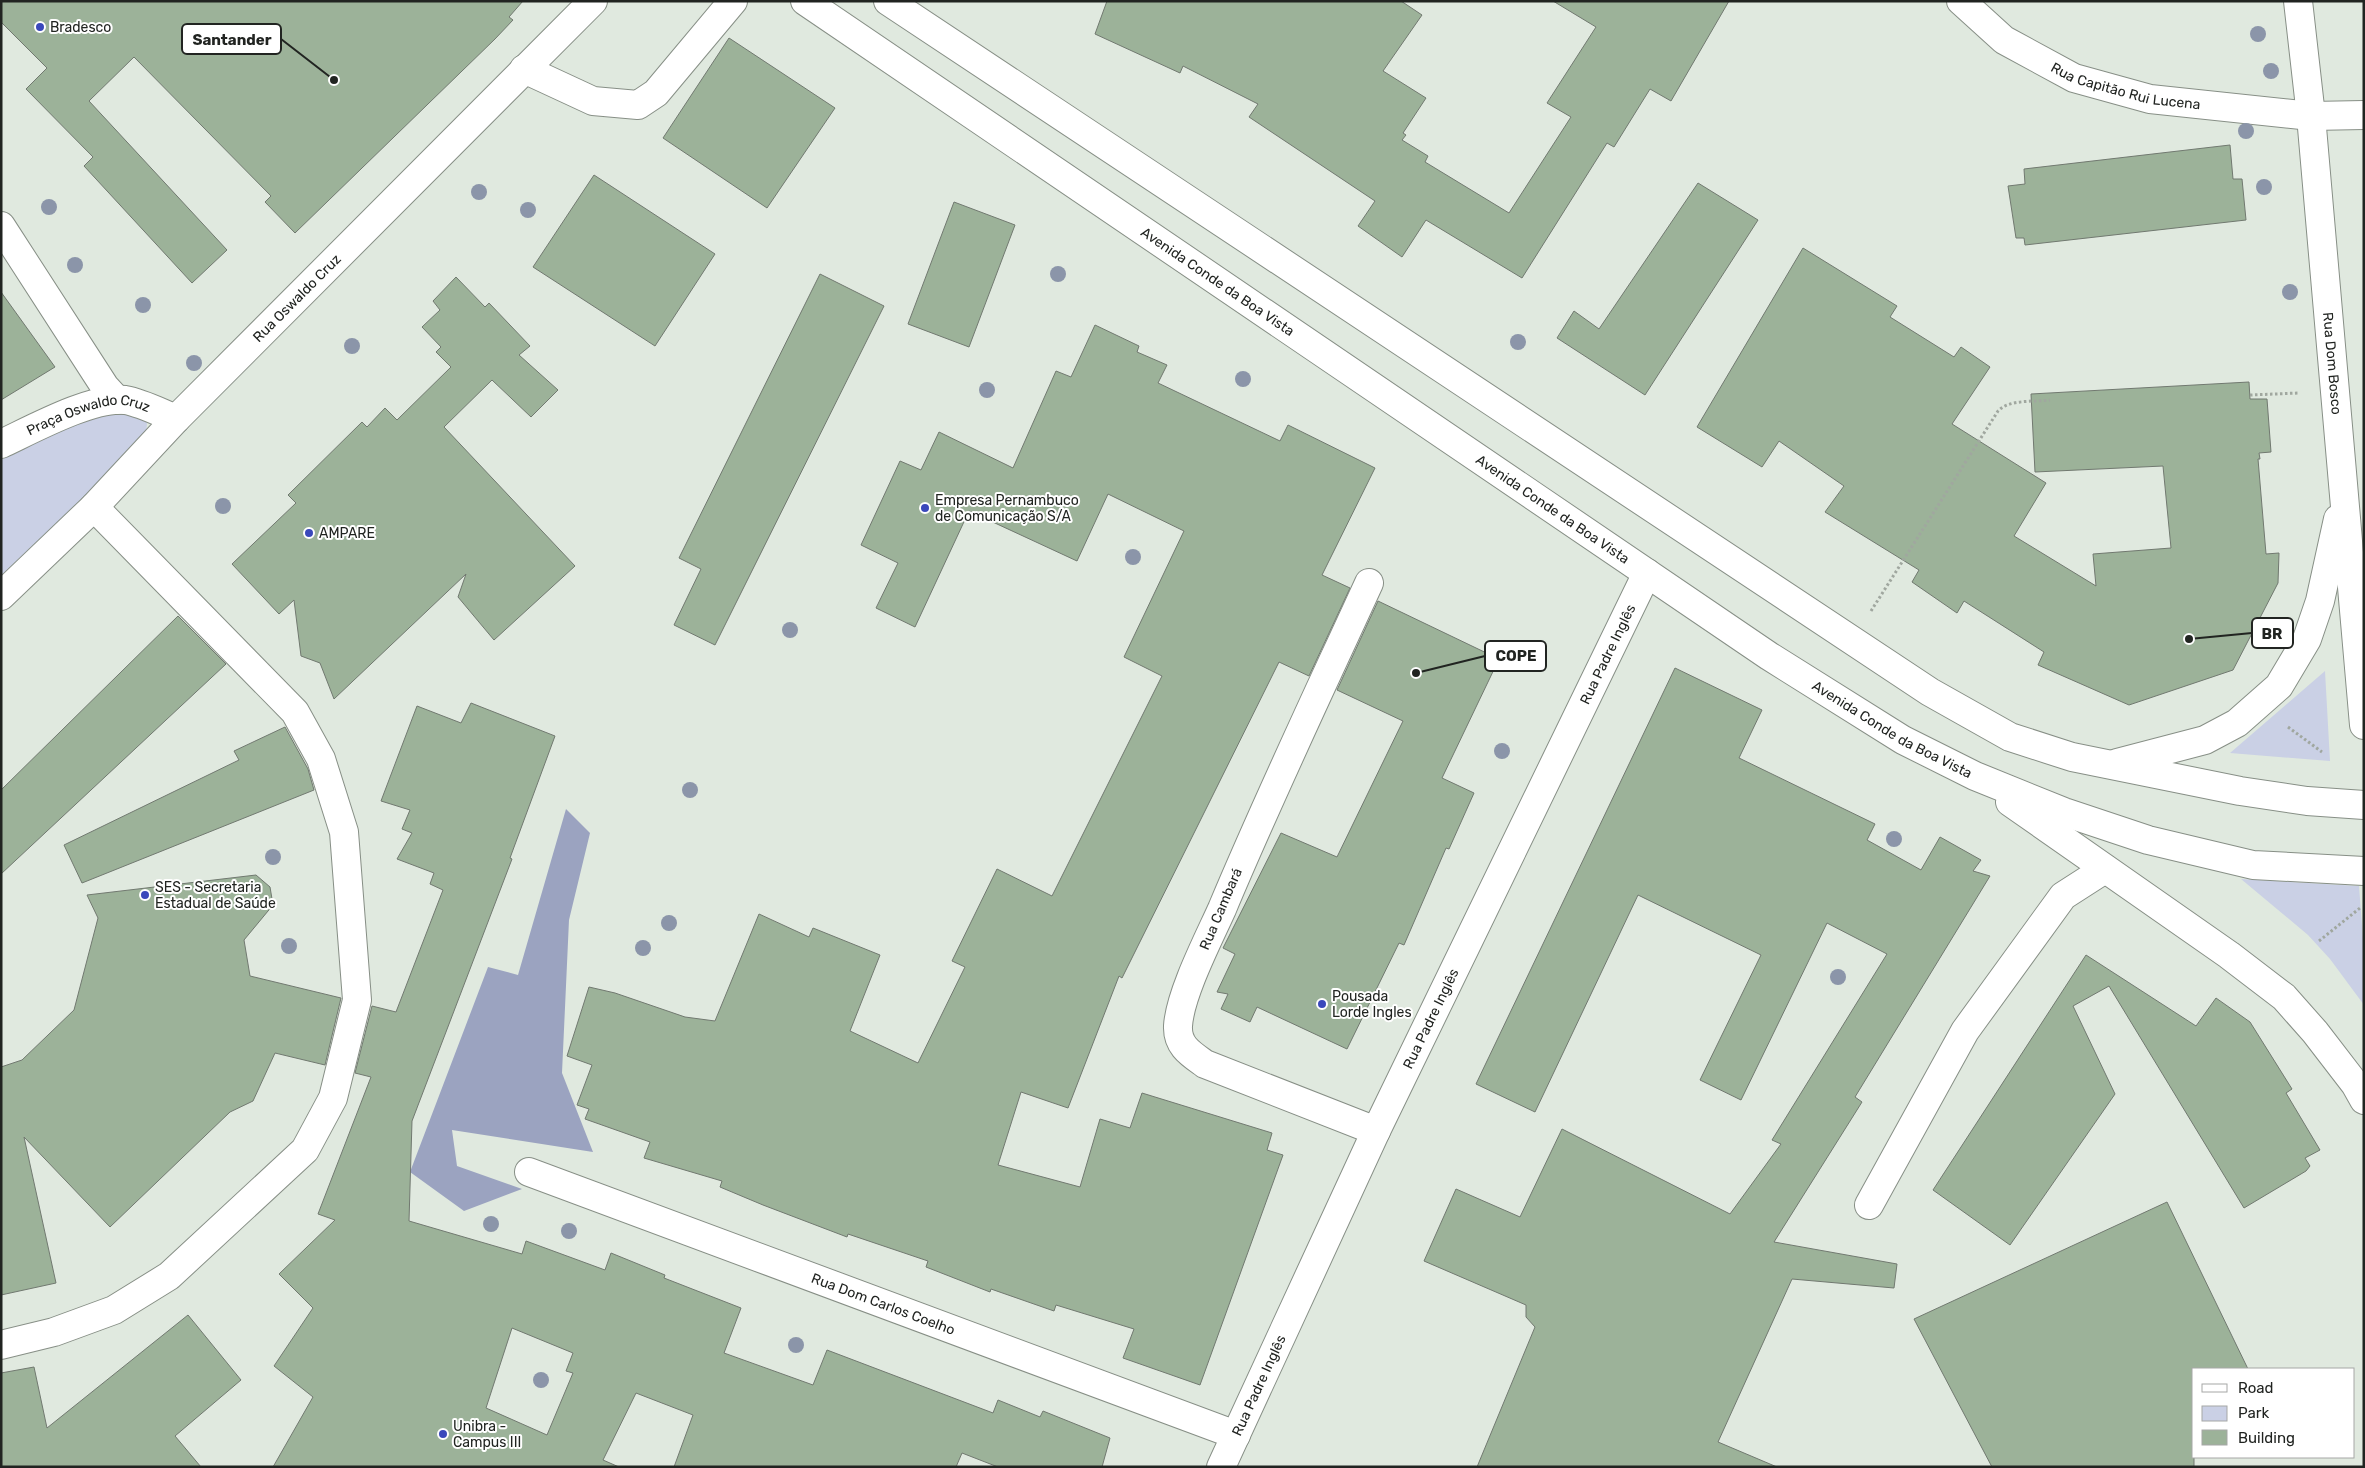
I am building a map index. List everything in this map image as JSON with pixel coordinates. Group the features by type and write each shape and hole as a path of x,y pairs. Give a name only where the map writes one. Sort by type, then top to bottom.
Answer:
{"main road":[{"name":"Rua Oswaldo Cruz","path":"1,596 94,507 176,419 592,1"},
{"path":"524,69 593,101 638,104 656,93 733,1"},
{"name":"Avenida Conde da Boa Vista","path":"805,1 1770,656 1903,740 1975,776 2064,812 2157,842 2253,865 2364,871"},
{"path":"888,1 1852,641 1930,692 2010,737 2072,758 2240,791 2308,801 2364,805"},
{"name":"Rua Capitão Rui Lucena","path":"1961,1 2004,40 2074,78 2150,99 2311,116 2364,116"},
{"name":"Rua Dom Bosco","path":"2298,1 2311,116 2364,725"},
{"path":"1,226 106,387 117,400"},
{"name":"Praça Oswaldo Cruz","path":"1,444 71,412 94,404 117,400 140,404 176,419"},
{"path":"2107,765 2204,740 2237,722 2279,686 2307,639 2320,601 2344,490"},
{"path":"1,1345 54,1332 114,1310 169,1276 305,1150 333,1098 357,1000 344,832 321,759 295,712 94,507"},
{"name":"Rua Padre Inglês","path":"1221,1467 1376,1131 1647,573"},
{"name":"Rua Cambará","path":"1369,583 1255,831 1196,970 1181,1009 1178,1027 1184,1048 1205,1064 1376,1131"},
{"path":"1975,776 2228,955 2284,997 2321,1040 2355,1084 2364,1100"},
{"path":"1869,1205 1965,1031 2063,896 2105,869"},
{"name":"Rua Dom Carlos Coelho","path":"529,1172 1236,1435"}],"path":[{"path":"2250,395 2336,392"},
{"path":"1852,641 1998,411 2010,404 2050,400"},
{"path":"2258,704 2322,752"},
{"path":"2320,941 2362,906"}],"green space":[{"path":"124,411 144,419 147,423 146,435 141,442 1,576 1,460 93,414"},
{"path":"2325,671 2330,761 2230,753"},
{"path":"2241,879 2359,886 2364,952 2364,1005 2330,959 2308,935"}],"shaded area":[{"path":"566,809 590,833 569,920 562,1073 593,1152 452,1130 457,1166 522,1189 464,1211 410,1172 488,967 518,975"}],"building":[{"path":"1,1 523,1 509,17 513,20 495,39 295,233 265,202 271,196 134,57 89,101 227,250 192,283 84,166 93,157 26,89 47,68 1,22"},
{"path":"1107,1 1401,1 1422,15 1383,71 1426,98 1403,133 1406,135 1402,140 1428,156 1425,162 1509,213 1571,117 1547,103 1596,27 1553,1 1729,1 1671,101 1650,89 1614,147 1607,143 1522,278 1426,220 1402,257 1358,226 1375,201 1249,117 1258,104 1183,66 1180,73 1095,34"},
{"path":"729,38 835,108 767,208 663,138"},
{"path":"2230,145 2233,179 2242,179 2246,220 2025,245 2024,238 2016,238 2008,186 2025,184 2024,169"},
{"path":"594,175 715,254 655,346 533,267"},
{"path":"1698,183 1758,220 1645,395 1557,338 1574,311 1599,329"},
{"path":"954,202 1015,225 969,347 908,324"},
{"path":"1803,248 1897,306 1890,317 1954,357 1961,347 1990,367 1952,424 2046,483 2014,536 2096,586 2093,554 2171,548 2163,466 2035,472 2031,394 2249,382 2250,399 2267,399 2271,452 2259,453 2260,459 2258,459 2266,554 2279,553 2278,583 2233,670 2129,705 2038,665 2044,652 1964,601 1957,613 1912,582 1919,570 1825,512 1844,486 1779,441 1762,467 1697,427"},
{"path":"820,274 884,306 715,645 674,625 701,569 679,558"},
{"path":"456,277 485,307 489,303 530,346 519,355 558,390 531,417 492,380 444,427 575,566 494,640 458,597 466,574 334,699 320,663 301,656 294,600 279,614 232,564 296,503 288,495 362,422 367,427 385,408 397,420 451,367 436,352 441,347 422,327 440,310 433,301"},
{"path":"1,292 55,367 1,400"},
{"path":"1095,325 1139,346 1137,352 1167,365 1158,383 1280,441 1288,425 1375,468 1322,575 1350,588 1309,676 1279,662 1122,978 1119,976 1068,1108 1021,1092 998,1165 1080,1187 1100,1119 1130,1128 1142,1093 1272,1133 1267,1150 1283,1155 1200,1385 1123,1358 1134,1329 1056,1305 1054,1311 991,1289 990,1292 926,1267 928,1261 848,1234 847,1237 763,1205 720,1187 722,1181 644,1158 650,1142 585,1119 589,1109 577,1105 592,1065 567,1056 589,987 615,993 685,1017 715,1021 759,914 809,937 813,928 880,955 850,1031 918,1063 965,967 952,961 997,869 1052,896 1162,676 1124,657 1184,531 1108,494 1077,561 969,511 915,627 876,608 898,563 861,545 900,461 921,470 939,432 1013,468 1056,371 1071,377"},
{"path":"1378,601 1499,659 1442,778 1474,793 1449,849 1446,848 1404,945 1399,943 1347,1049 1257,1007 1250,1022 1221,1009 1228,994 1217,992 1235,954 1223,948 1281,833 1337,857 1403,721 1337,690"},
{"path":"178,616 226,664 1,874 1,790"},
{"path":"1675,668 1762,710 1739,758 1875,824 1867,840 1921,870 1940,837 1981,860 1973,871 1990,876 1855,1097 1862,1102 1774,1242 1897,1264 1894,1288 1792,1279 1718,1442 1777,1467 1477,1467 1535,1327 1526,1317 1526,1305 1424,1261 1456,1189 1520,1217 1562,1129 1730,1214 1781,1144 1772,1140 1887,954 1827,923 1741,1100 1700,1080 1761,955 1638,895 1535,1112 1476,1084"},
{"path":"471,703 555,736 510,858 512,859 412,1121 409,1221 522,1254 526,1241 605,1270 611,1253 665,1275 664,1278 741,1308 724,1353 813,1385 827,1350 993,1413 998,1400 1040,1417 1043,1411 1110,1438 1102,1467 998,1467 962,1453 956,1467 674,1467 693,1415 636,1393 603,1460 619,1467 273,1467 313,1397 274,1366 313,1308 279,1274 335,1220 318,1214 371,1077 355,1073 372,1006 396,1012 443,890 430,884 434,873 397,859 412,833 402,829 410,810 381,801 417,706 461,723","holes":["512,1328 573,1353 566,1371 573,1373 547,1435 486,1408"]},
{"path":"285,727 308,769 314,790 82,883 64,845 239,760 234,751"},
{"path":"256,875 270,887 273,905 244,940 250,976 341,998 325,1065 275,1053 253,1101 230,1112 110,1227 24,1137 56,1283 1,1295 1,1067 22,1060 74,1010 98,918 87,895"},
{"path":"2086,955 2196,1026 2216,998 2250,1022 2292,1089 2286,1093 2320,1150 2305,1158 2310,1166 2306,1171 2244,1208 2109,986 2073,1006 2115,1094 2010,1245 1933,1190"},
{"path":"2167,1202 2248,1368 2192,1368 2192,1458 2194,1458 2194,1467 1992,1467 1914,1319"},
{"path":"188,1315 241,1380 175,1436 201,1467 1,1467 1,1373 34,1367 47,1428"}],"place":[{"name":"Bradesco","path":"40,27"},
{"name":"Santander","path":"334,80"},
{"name":"Empresa Pernambuco de Comunicação S/A","path":"925,508"},
{"name":"AMPARE","path":"309,533"},
{"name":"BR","path":"2189,639"},
{"name":"COPE","path":"1416,673"},
{"name":"SES - Secretaria Estadual de Saúde","path":"145,895"},
{"name":"Pousada Lorde Ingles","path":"1322,1004"},
{"name":"Unibra - Campus III","path":"443,1434"}]}
